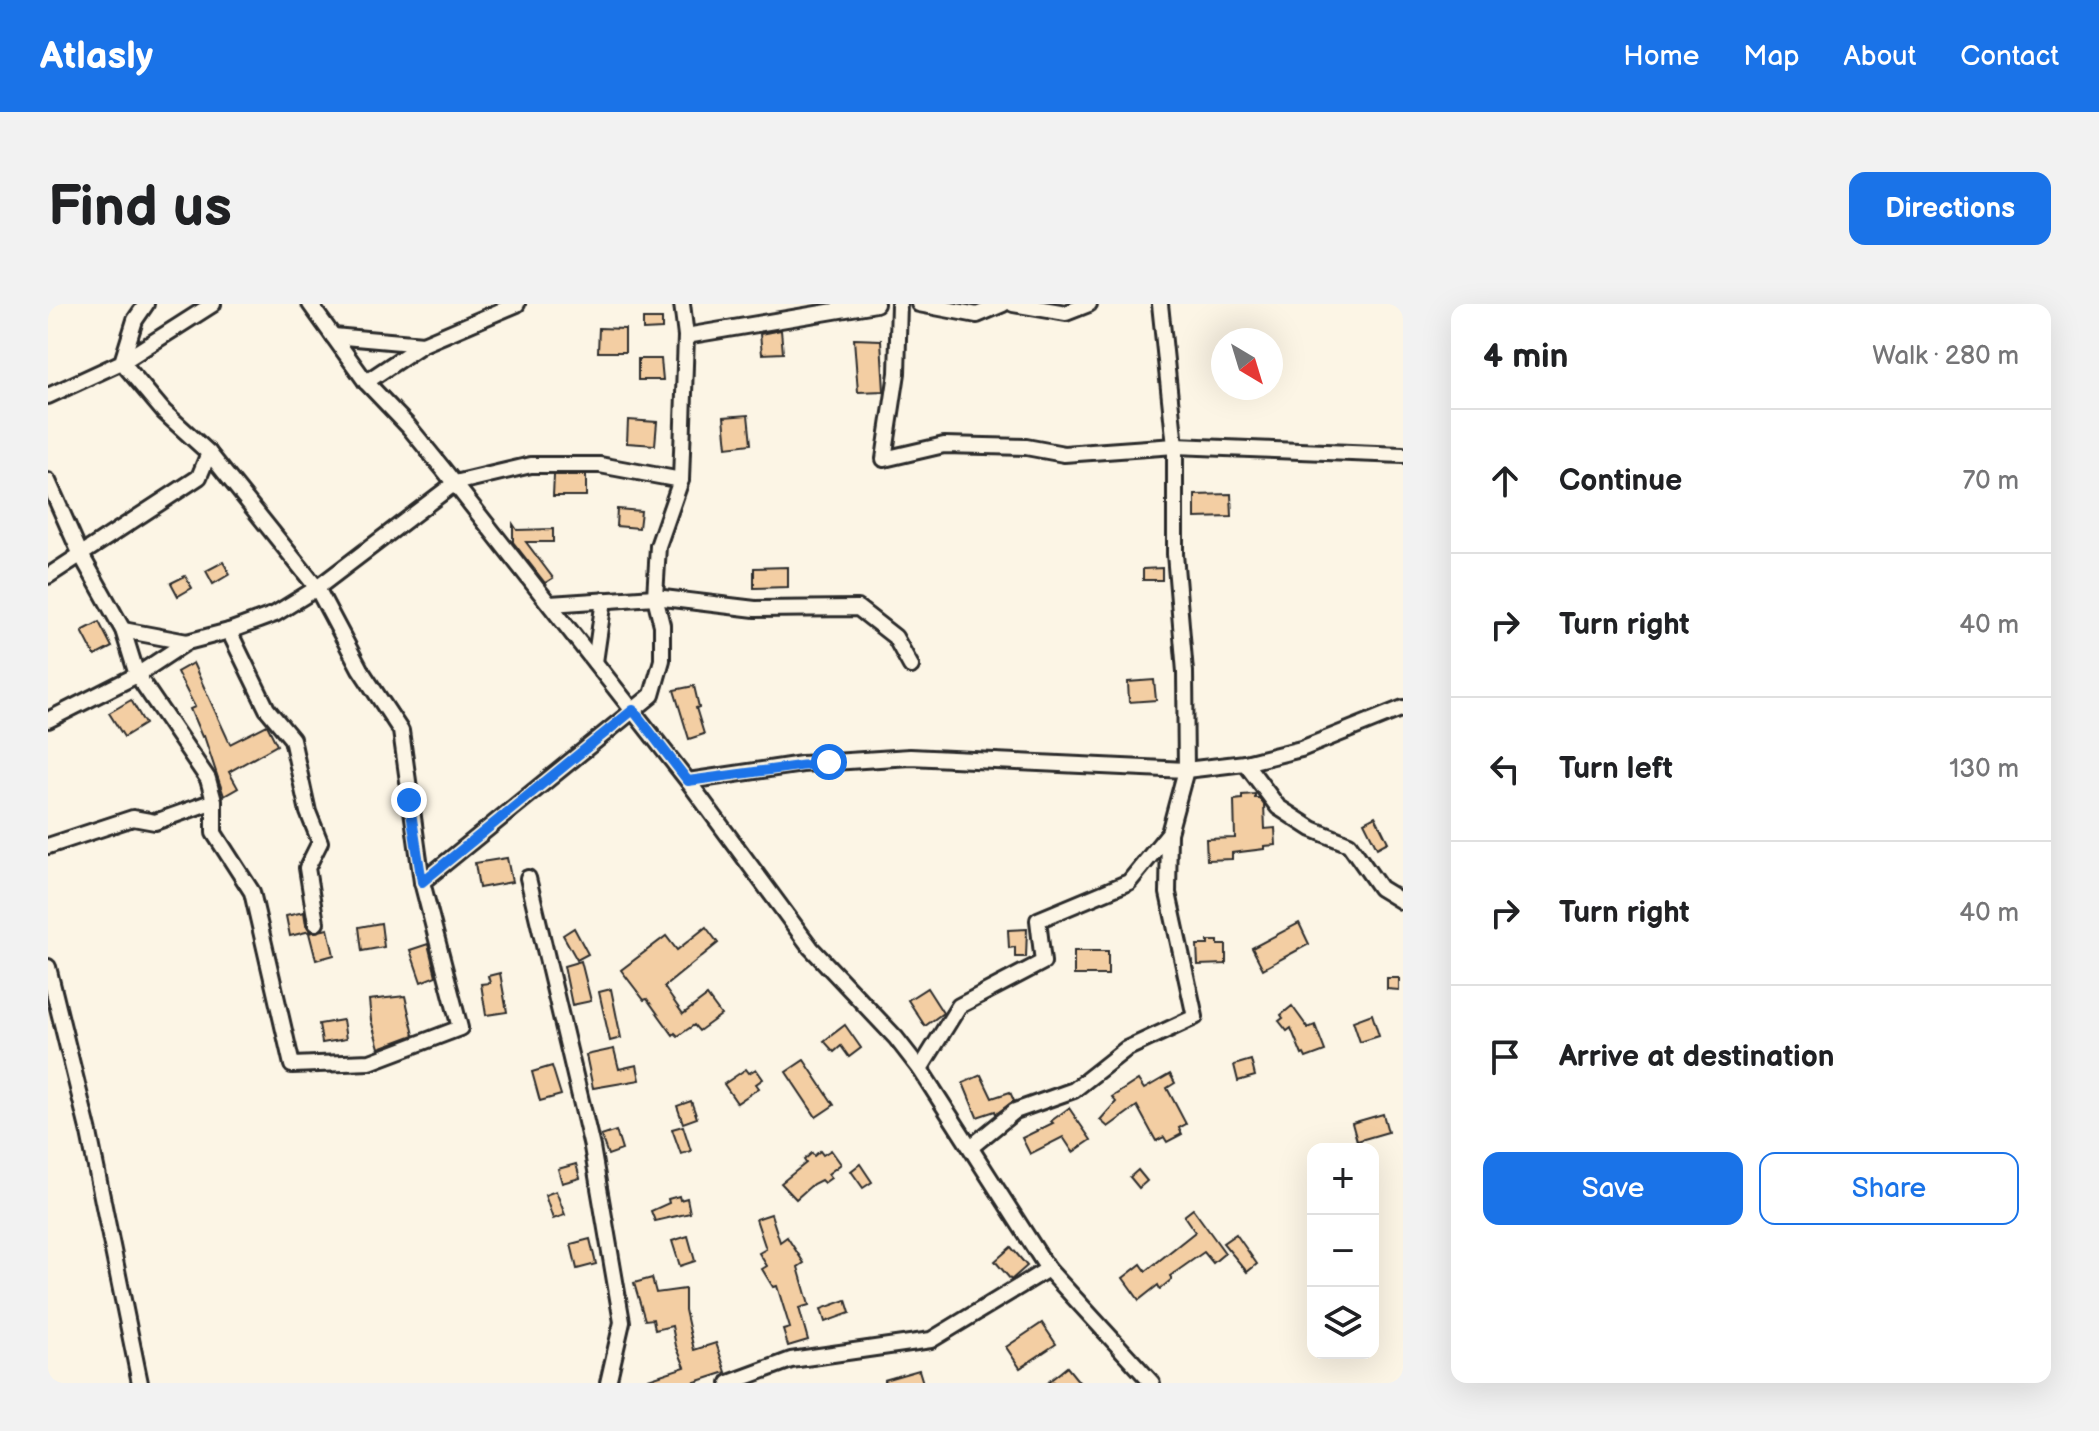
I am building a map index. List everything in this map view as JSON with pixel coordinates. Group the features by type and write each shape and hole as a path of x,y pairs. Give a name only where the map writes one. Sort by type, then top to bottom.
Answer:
{"street":[{"path":"122,362 135,320 146,304"},
{"path":"48,396 122,362 213,304"},
{"path":"310,304 366,382 409,427 455,483 633,710 811,948 896,1038 920,1069 1048,1269 1152,1383"},
{"path":"366,382 423,344 517,304"},
{"path":"422,882 652,695 662,660 662,625 655,597 658,546 681,480 686,336 682,304"},
{"path":"686,336 876,304"},
{"path":"899,304 897,373 884,459 944,445 1026,447 1064,454 1175,446 1403,455"},
{"path":"919,304 977,315 1003,304"},
{"path":"1013,304 1066,313 1089,304"},
{"path":"971,1147 1015,1111 1074,1090 1126,1049 1195,1017 1168,893 1169,833 1186,770 1185,672 1175,554 1175,446 1160,304"},
{"path":"333,336 423,344"},
{"path":"48,481 80,553 123,630 137,675 208,779 214,801 214,833 252,892 292,1065 370,1062 460,1028 422,882 401,731 360,669 317,588 209,453 164,412 122,362"},
{"path":"48,576 199,477 209,453"},
{"path":"48,720 137,675 187,642 275,614 317,588 455,483 531,465 600,465 681,480"},
{"path":"550,604 655,597 755,609 858,608 895,637 911,666"},
{"path":"595,662 604,600"},
{"path":"123,630 187,642"},
{"path":"229,631 267,709 292,739 308,812 320,842 307,868 316,923"},
{"path":"688,781 802,764 910,757 1186,770 1245,763 1301,749 1403,708"},
{"path":"1245,763 1278,807 1312,829 1349,844 1380,888 1403,902"},
{"path":"48,846 133,818 155,822 214,801"},
{"path":"920,1069 959,1006 1043,962 1038,920 1129,882 1169,833"},
{"path":"528,878 592,1147 622,1322 608,1383"},
{"path":"48,967 89,1133 140,1383"},
{"path":"729,1383 791,1360 931,1340 1048,1269"}],"building":[{"path":"643,319 662,319 662,329 643,330"},
{"path":"599,328 625,329 625,352 598,352"},
{"path":"781,330 783,353 762,354 760,334"},
{"path":"854,339 881,340 884,391 858,392"},
{"path":"638,359 661,359 663,380 638,380"},
{"path":"748,415 751,444 727,447 724,417"},
{"path":"628,420 657,422 655,445 627,443"},
{"path":"554,475 586,475 586,496 553,496"},
{"path":"1231,494 1232,517 1195,518 1195,495"},
{"path":"617,509 641,511 639,528 616,526"},
{"path":"513,524 517,530 553,529 553,542 526,542 553,578 545,583 513,542"},
{"path":"223,562 230,574 213,584 206,571"},
{"path":"788,567 788,587 754,588 754,568"},
{"path":"1162,568 1162,580 1143,580 1143,569"},
{"path":"185,576 192,588 178,596 171,583"},
{"path":"99,622 112,647 95,656 82,631"},
{"path":"193,663 230,744 267,725 277,745 229,772 238,788 224,796 204,736 190,709 195,707 177,672"},
{"path":"1154,680 1156,700 1129,702 1128,682"},
{"path":"694,686 699,707 696,708 704,734 689,739 674,690"},
{"path":"131,700 145,724 124,737 109,713"},
{"path":"1255,794 1255,798 1259,798 1264,805 1265,829 1275,828 1276,845 1232,853 1232,859 1207,860 1206,839 1235,838 1234,800 1242,799 1242,795"},
{"path":"1375,816 1388,842 1377,848 1364,822"},
{"path":"507,858 512,882 479,888 475,863"},
{"path":"304,912 310,931 290,936 286,916"},
{"path":"381,923 384,947 362,951 359,927"},
{"path":"1299,923 1309,944 1263,969 1252,948"},
{"path":"706,927 718,943 664,987 683,1014 707,996 721,1015 699,1031 694,1025 678,1036 673,1035 621,970 666,936 677,950"},
{"path":"574,928 588,954 577,960 563,935"},
{"path":"328,929 334,955 316,960 309,933"},
{"path":"1027,929 1026,957 1015,957 1015,947 1009,948 1008,930"},
{"path":"1208,941 1226,945 1226,964 1198,965 1197,945 1208,945"},
{"path":"428,944 436,976 421,982 410,950"},
{"path":"1074,951 1108,951 1108,975 1074,975"},
{"path":"581,961 591,1001 572,1005 564,966"},
{"path":"500,973 507,1012 486,1015 481,984 490,983 488,976"},
{"path":"1387,978 1399,978 1399,990 1387,989"},
{"path":"927,988 943,1013 925,1026 908,1000"},
{"path":"611,989 621,1038 610,1041 599,992"},
{"path":"405,996 414,1035 379,1048 369,1000"},
{"path":"1292,1006 1308,1028 1315,1025 1325,1051 1306,1058 1302,1055 1291,1028 1287,1031 1279,1021 1283,1018 1281,1015"},
{"path":"1372,1014 1379,1036 1360,1042 1353,1021"},
{"path":"343,1020 346,1039 322,1043 319,1024"},
{"path":"845,1025 861,1048 849,1057 841,1046 834,1052 824,1041"},
{"path":"614,1049 619,1069 637,1065 640,1080 593,1088 586,1055"},
{"path":"804,1060 834,1105 816,1117 786,1072"},
{"path":"1251,1060 1255,1076 1238,1081 1234,1065"},
{"path":"552,1066 561,1095 540,1101 532,1072"},
{"path":"746,1069 749,1073 756,1069 763,1079 756,1084 759,1088 737,1103 724,1084"},
{"path":"1170,1074 1175,1083 1167,1088 1186,1124 1179,1128 1182,1134 1167,1142 1164,1137 1156,1141 1137,1106 1108,1127 1100,1120 1116,1102 1112,1097 1138,1080 1144,1089"},
{"path":"981,1075 992,1098 1010,1092 1014,1101 996,1114 995,1111 977,1117 963,1083"},
{"path":"691,1101 697,1118 683,1123 677,1106"},
{"path":"1069,1108 1091,1140 1073,1152 1063,1137 1030,1154 1022,1138 1053,1123 1051,1121"},
{"path":"1383,1114 1388,1132 1357,1141 1352,1123"},
{"path":"683,1126 691,1151 681,1154 672,1129"},
{"path":"616,1131 622,1150 608,1155 601,1136"},
{"path":"831,1150 841,1164 828,1174 831,1178 824,1183 821,1180 813,1184 796,1199 781,1183 806,1163 804,1160 812,1153 814,1156 820,1151 823,1155"},
{"path":"576,1164 580,1178 562,1183 558,1169"},
{"path":"860,1164 872,1182 863,1188 851,1171"},
{"path":"1138,1170 1147,1181 1139,1188 1130,1177"},
{"path":"556,1191 565,1215 553,1219 545,1195"},
{"path":"679,1196 680,1200 687,1198 690,1213 655,1221 651,1211 669,1203 668,1199"},
{"path":"1193,1209 1225,1253 1213,1263 1204,1252 1170,1276 1172,1279 1160,1289 1158,1285 1139,1300 1123,1278 1141,1264 1146,1271 1195,1232 1184,1216"},
{"path":"771,1214 780,1242 787,1237 804,1263 798,1267 809,1305 799,1308 808,1340 788,1346 783,1330 790,1328 777,1286 773,1287 762,1269 767,1266 759,1253 766,1249 756,1219"},
{"path":"1236,1234 1257,1264 1247,1272 1223,1243"},
{"path":"688,1236 695,1261 680,1266 672,1241"},
{"path":"590,1239 596,1264 577,1269 571,1244"},
{"path":"1011,1247 1027,1266 1011,1280 995,1261"},
{"path":"652,1278 656,1293 685,1289 685,1310 694,1350 716,1343 726,1372 692,1383 642,1383 685,1367 672,1326 655,1330 653,1319 645,1320 634,1283"},
{"path":"846,1300 850,1313 825,1322 821,1309"},
{"path":"1042,1323 1056,1344 1020,1368 1006,1347"},
{"path":"1067,1367 1080,1383 1047,1383"},
{"path":"919,1370 923,1383 884,1383 884,1380"}],"route":[{"path":"409,800 422,882 633,710 688,781 829,762"}]}
